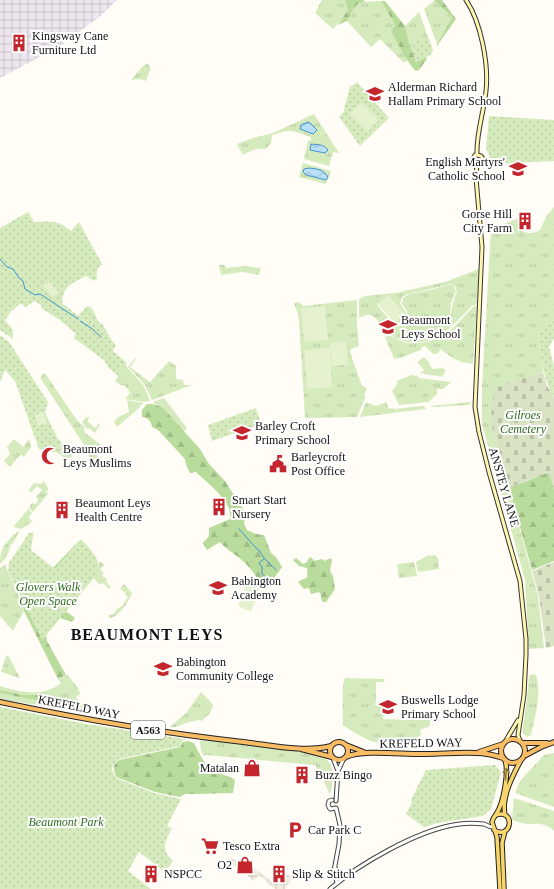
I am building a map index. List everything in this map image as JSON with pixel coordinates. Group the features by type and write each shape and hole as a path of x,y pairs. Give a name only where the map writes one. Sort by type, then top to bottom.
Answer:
{"highway":[{"name":"KREFELD WAY","path":"0,702 81,719 201,737 298,748 322,748 331,746"},
{"path":"513,739 531,744 554,742 528,753 514,763 504,759 501,753 504,743 513,739"},
{"path":"339,741 346,744 348,749 345,758 338,760 333,758 330,753 331,746 334,742 339,741"},
{"path":"521,742 524,749 522,758"},
{"name":"KREFELD WAY","path":"345,758 350,755 368,754 475,752 494,748 504,743"},
{"name":"KREFELD WAY","path":"346,744 368,754"},
{"name":"KREFELD WAY","path":"298,748 333,758"},
{"name":"KREFELD WAY","path":"475,752 494,755 504,759"}],"main road":[{"name":"ANSTEY LANE","path":"466,0 470,6 481,38 487,69 486,91 477,145 477,155 475,155 473,160 474,163 478,164"},
{"name":"ANSTEY LANE","path":"477,155 481,156 483,159 481,163 478,164 476,178 482,248 475,407 479,432 489,472 520,581 526,639 524,695 518,736 521,742"},
{"name":"ANSTEY LANE","path":"504,743 520,717"},
{"path":"504,889 502,843 505,831 510,823 509,819 505,815 504,807 509,786 522,758"},
{"path":"500,889 497,837 492,821 500,808 507,776 507,765 504,759"},
{"path":"496,815 505,815"},
{"path":"493,828 498,832 505,831"}],"street":[{"path":"333,758 338,771"},
{"path":"337,883 334,867 339,844 340,825 336,808 337,804 334,800 338,771 345,758"},
{"path":"334,800 328,803 329,808 332,810 336,808"},
{"path":"330,889 347,876 394,848 436,830 454,825 485,824 492,821"},
{"path":"485,824 493,828"},
{"path":"334,867 341,876 347,876"}],"shaded area":[{"path":"0,0 117,0 104,13 69,40 0,78"},
{"path":"231,857 236,861 235,863 247,872 252,867 271,881 272,880 274,882 283,871 293,878 285,888 286,889 275,889 259,875 254,881 234,865 232,867 226,862"}],"green space":[{"path":"322,0 345,0 348,10 333,29 315,13"},
{"path":"345,0 363,0 365,2 358,4 352,11 347,21 338,25 348,10"},
{"path":"442,0 456,19 437,46 452,17 434,1"},
{"path":"381,1 395,25 391,31 408,60 404,63 380,39 371,47 347,21 355,5 361,2"},
{"path":"381,1 385,1 405,26 416,62 425,57 427,59 419,70 416,71 414,69 391,31 395,25"},
{"path":"434,1 452,17 437,44 424,9"},
{"path":"419,12 433,51 430,55 416,62 405,26"},
{"path":"426,38 429,39 433,51 430,55 416,62 410,45"},
{"path":"148,63 151,70 146,81 140,79 131,80 142,67"},
{"path":"357,82 389,118 360,146 339,117 343,113 350,87"},
{"path":"361,102 379,120 368,131 350,114"},
{"path":"314,114 339,153 333,152 329,166 304,159 308,141 311,140 311,137 292,131 272,135 271,143 266,149 257,149 243,155 237,144 273,133"},
{"path":"489,116 554,120 554,161 489,164 489,154 486,149"},
{"path":"303,163 331,171 326,184 299,177"},
{"path":"554,207 554,320 538,333 543,372 535,374 491,423 538,596 544,648 529,649 525,580 482,424 482,386 491,229 519,218 518,223 521,230 528,233 536,232 540,230 546,217"},
{"path":"28,212 34,222 58,223 67,227 71,231 79,222 102,264 97,271 97,279 94,281 86,276 69,286 64,293 62,303 78,316 87,306 92,308 99,323 102,323 112,341 116,345 113,351 127,363 117,375 108,367 104,360 74,338 76,334 60,320 41,308 42,306 35,301 25,307 21,303 12,310 5,320 13,330 13,339 0,330 0,228"},
{"path":"219,265 225,265 226,268 245,266 261,268 259,275 243,272 221,275"},
{"path":"479,269 477,304 472,306 452,326 451,312 457,291 455,286 451,284 403,296 400,303 407,314 400,323 395,325 389,327 391,319 395,323 378,304 377,305 389,319 380,324 376,319 369,315 359,317 359,299 365,296 395,293 445,282"},
{"path":"49,281 59,292 53,297 43,286"},
{"path":"453,285 456,291 451,303 451,327 446,332 422,342 404,341 394,337 390,328 399,325 407,317 407,311 402,304 403,298 409,294"},
{"path":"388,295 405,314 394,323 378,304"},
{"path":"357,300 359,346 351,349 350,352 362,386 367,388 364,395 366,396 357,417 306,418 299,322 294,303 299,302 303,306"},
{"path":"477,305 473,364 456,360 441,349 437,354 433,354 425,346 422,347 421,350 394,359 385,337 390,335 396,339 409,343 423,343 430,341 447,333 473,307"},
{"path":"325,306 328,340 304,342 301,308"},
{"path":"554,320 554,338 549,347 554,366 554,397 544,374 538,333"},
{"path":"0,335 9,342 48,402 45,413 58,439 71,449 72,457 66,459 58,453 39,449 15,381 5,370 0,382"},
{"path":"346,341 348,365 332,366 330,343"},
{"path":"330,348 332,387 307,389 304,350"},
{"path":"424,357 433,369 442,368 446,370 442,377 420,373 424,370 417,362"},
{"path":"135,358 136,359 130,367 150,382 169,361 176,366 176,379 183,380 184,385 192,385 152,400 145,385 128,367"},
{"path":"125,365 144,386 150,401 144,402 125,399 130,393 129,391 124,385 120,385 115,381 118,377 117,374"},
{"name":"Gilroes Cemetery","path":"543,372 547,386 554,397 554,489 548,472 509,488 491,423 492,401 496,388 506,383"},
{"path":"45,373 76,419 84,427 85,433 101,445 94,453 98,456 94,466 84,445 41,379 41,376"},
{"path":"411,375 418,376 418,378 451,382 443,389 437,389 437,394 429,402 399,405 392,391 397,384 397,381"},
{"path":"164,398 187,428 184,431 174,422 162,407 153,402"},
{"path":"127,400 143,403 117,427 114,422 118,417 129,412"},
{"path":"366,402 376,406 386,402 389,409 424,406 426,409 360,417"},
{"path":"471,403 469,405 430,407 432,406"},
{"path":"147,404 162,407 200,449 209,464 225,481 243,509 245,516 244,524 247,530 256,534 264,535 271,553 276,557 282,567 266,590 248,566 220,542 207,550 203,543 209,536 209,528 230,519 228,506 219,493 196,472 190,473 185,459 158,430 152,427 149,420 142,417 142,410"},
{"path":"256,408 261,424 212,441 208,425"},
{"path":"43,412 47,423 38,426 35,415"},
{"path":"89,416 88,422 95,428 101,422 95,433 88,428 87,429 82,422"},
{"path":"29,439 31,447 24,457 21,454 10,467 4,461 10,454 7,447 13,440 15,440 23,447"},
{"path":"549,472 554,489 554,561 532,570 509,488"},
{"path":"44,481 49,490 46,491 48,494 33,512 29,508 32,503 37,503 38,500 36,497 42,490 37,486 31,493 30,490 28,491 34,483 41,484"},
{"path":"28,509 32,513 29,517 32,522 21,529 14,527 14,526"},
{"path":"20,530 13,543 9,546 11,546 6,558 0,564 1,553 5,544"},
{"name":"Glovers Walk Open Space","path":"29,533 34,533 31,550 55,569 81,539 96,557 98,562 97,572 94,578 42,640 8,571 9,563"},
{"path":"81,541 64,610 75,618 72,622 60,618 46,635 47,641 66,675 58,679 24,611 24,608 51,570 78,542"},
{"path":"435,555 438,558 439,569 418,572 416,562 427,556"},
{"path":"311,557 314,561 322,559 325,561 330,558 332,560 330,571 333,576 335,589 326,602 323,602 319,592 311,594 309,588 304,589 298,582 307,577 307,568 299,566 293,560 296,558 303,564"},
{"path":"99,562 102,562 104,565 100,569 104,573 102,575 108,579 106,581 111,588 109,589 103,583 99,584 94,578"},
{"path":"414,562 417,576 399,578 397,564"},
{"path":"554,562 554,646 546,648 539,596 532,571"},
{"path":"5,565 24,608 24,611 13,631 0,616 0,568"},
{"path":"247,583 260,589 251,612 238,606"},
{"path":"124,584 132,593 120,612 114,617 110,618 105,613 109,616 112,614 113,615 117,609 124,605 125,600 128,598 125,594 126,593 120,589"},
{"path":"8,655 20,678 1,672 6,656"},
{"path":"532,674 536,675 538,682 538,697 531,735 527,737 522,732 529,676"},
{"path":"68,675 78,688 80,694 76,697 85,710 82,712 0,699 0,693 40,701 45,704 46,695 24,695 0,690 0,686 23,692 47,691 61,683 58,679"},
{"path":"345,678 384,679 384,682 376,682 376,703 384,703 383,719 430,719 430,725 420,730 421,735 415,739 409,740 381,743 358,735 343,725 343,694"},
{"path":"0,690 24,695 46,695 49,703 45,704 40,701 0,693"},
{"path":"201,692 213,706 210,713 202,721 192,721 177,727 170,727 186,713"},
{"name":"Beaumont Park","path":"0,707 86,724 185,739 182,741 180,746 119,759 113,765 112,770 116,778 154,793 181,799 167,826 172,828 166,841 165,849 166,853 173,861 165,872 139,852 128,871 151,889 0,889"},
{"path":"202,739 269,746 317,755 329,762 331,765 332,787 330,794 315,765 204,756 201,751 200,741"},
{"path":"188,741 194,743 202,759 214,772 228,776 235,780 233,793 185,794 180,797 155,792 116,777 114,765 119,760 180,747 183,742"},
{"path":"554,753 554,807 515,793 520,781 544,755"},
{"path":"495,765 501,773 491,809 483,816 437,823 424,827 406,814 412,803 411,800 426,770"},
{"path":"514,798 554,811 554,831 544,825 526,824 512,820"}],"water":[{"path":"308,122 317,130 313,134 300,129 301,125"},
{"path":"311,144 323,146 328,150 325,153 310,150"},
{"path":"309,168 322,171 328,177 326,180 306,175 303,172 304,169"}],"waterway":[{"path":"0,259 7,267 13,269 23,281 25,289 35,295 40,294 78,319"},
{"path":"80,321 101,337"},
{"path":"239,529 276,570"},
{"path":"264,559 259,563 262,567 262,574 266,577 265,582"}],"place":[{"name":"Kingsway Cane Furniture Ltd","path":"19,43"},
{"name":"Alderman Richard Hallam Primary School","path":"375,94"},
{"name":"English Martyrs' Catholic School","path":"518,169"},
{"name":"Gorse Hill City Farm","path":"525,221"},
{"name":"Beaumont Leys School","path":"388,327"},
{"name":"Barley Croft Primary School","path":"242,433"},
{"name":"Beaumont Leys Muslims","path":"50,456"},
{"name":"Barleycroft Post Office","path":"278,464"},
{"name":"Smart Start Nursery","path":"219,507"},
{"name":"Beaumont Leys Health Centre","path":"62,510"},
{"name":"Babington Academy","path":"218,588"},
{"name":"Babington Community College","path":"163,669"},
{"name":"Buswells Lodge Primary School","path":"388,707"},
{"name":"Matalan","path":"252,768"},
{"name":"Buzz Bingo","path":"302,775"},
{"name":"Car Park C","path":"295,830"},
{"name":"Tesco Extra","path":"210,846"},
{"name":"O2","path":"245,865"},
{"name":"NSPCC","path":"151,874"},
{"name":"Slip & Stitch","path":"279,874"}],"district":[{"name":"BEAUMONT LEYS","path":"147,634"}]}
